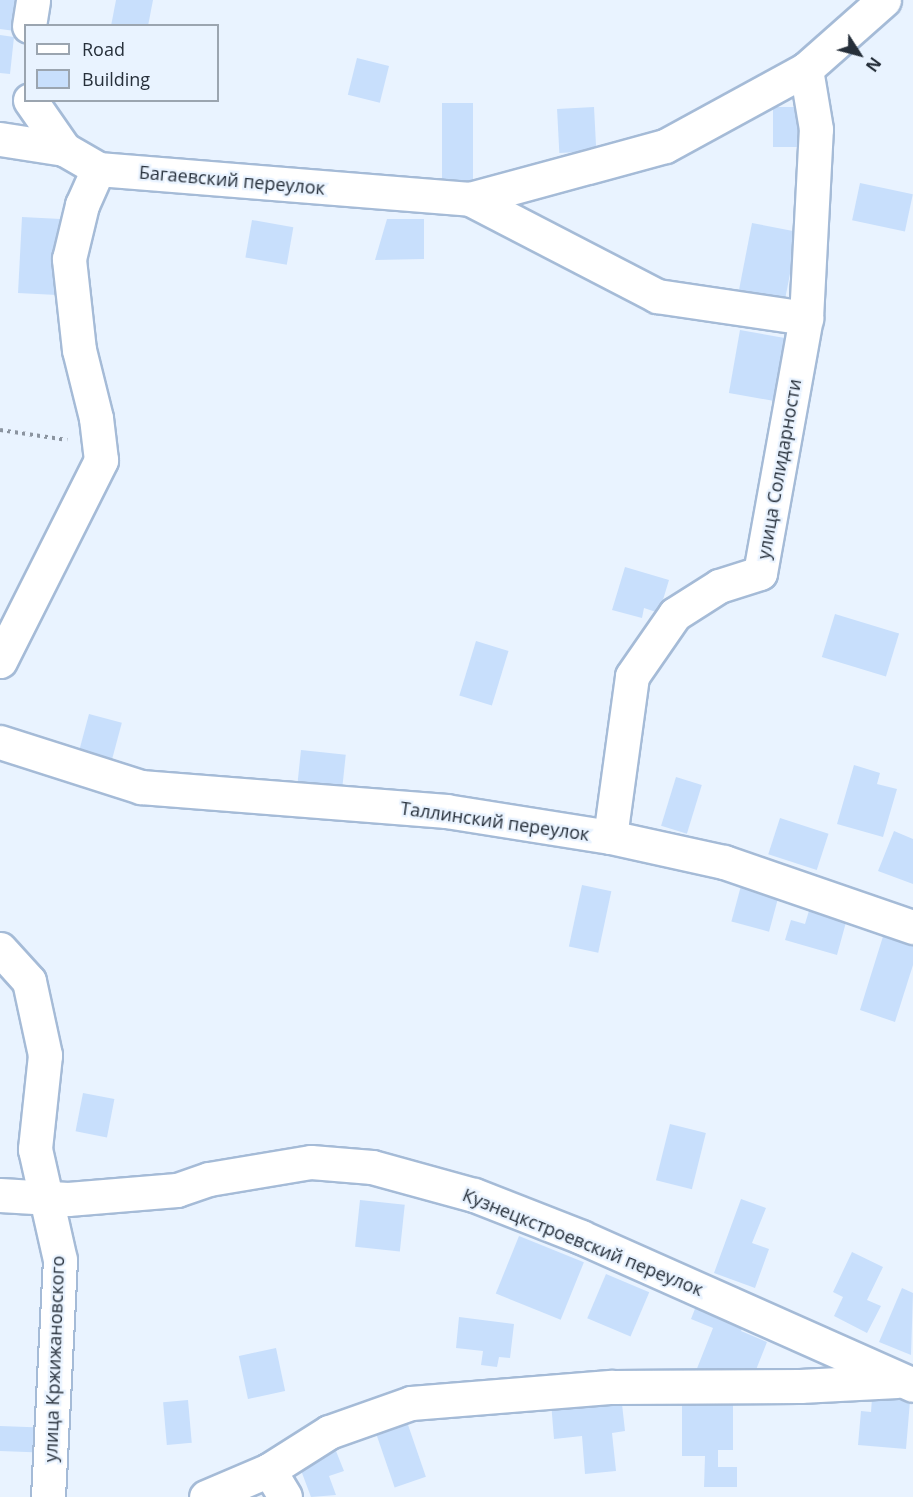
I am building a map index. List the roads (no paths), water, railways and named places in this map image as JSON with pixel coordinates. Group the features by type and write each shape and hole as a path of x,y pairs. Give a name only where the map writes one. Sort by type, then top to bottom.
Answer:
{"street":[{"path":"29,24 33,0"},
{"name":"Багаевский переулок","path":"0,139 64,149 98,169 470,198 665,146 806,69 884,0"},
{"name":"улица Солидарности","path":"610,837 632,676 675,614 719,586 760,573 806,318 816,129 806,69"},
{"path":"31,102 64,149"},
{"path":"0,661 101,460 79,350 69,259 82,205 98,169"},
{"name":"Багаевский переулок","path":"470,198 657,296 806,318"},
{"name":"Таллинский переулок","path":"0,742 141,787 446,810 610,837 724,862 913,927"},
{"name":"улица Кржижановского","path":"0,949 28,981 45,1055 35,1149 48,1197 60,1260 48,1497"},
{"name":"Кузнецкстроевский переулок","path":"0,1195 48,1197 177,1190 209,1179 311,1162 372,1167 474,1195 581,1237 907,1383"},
{"name":"Кузнецкстроевский переулок","path":"206,1497 277,1484 329,1432 411,1402 612,1387 907,1383"}]}
